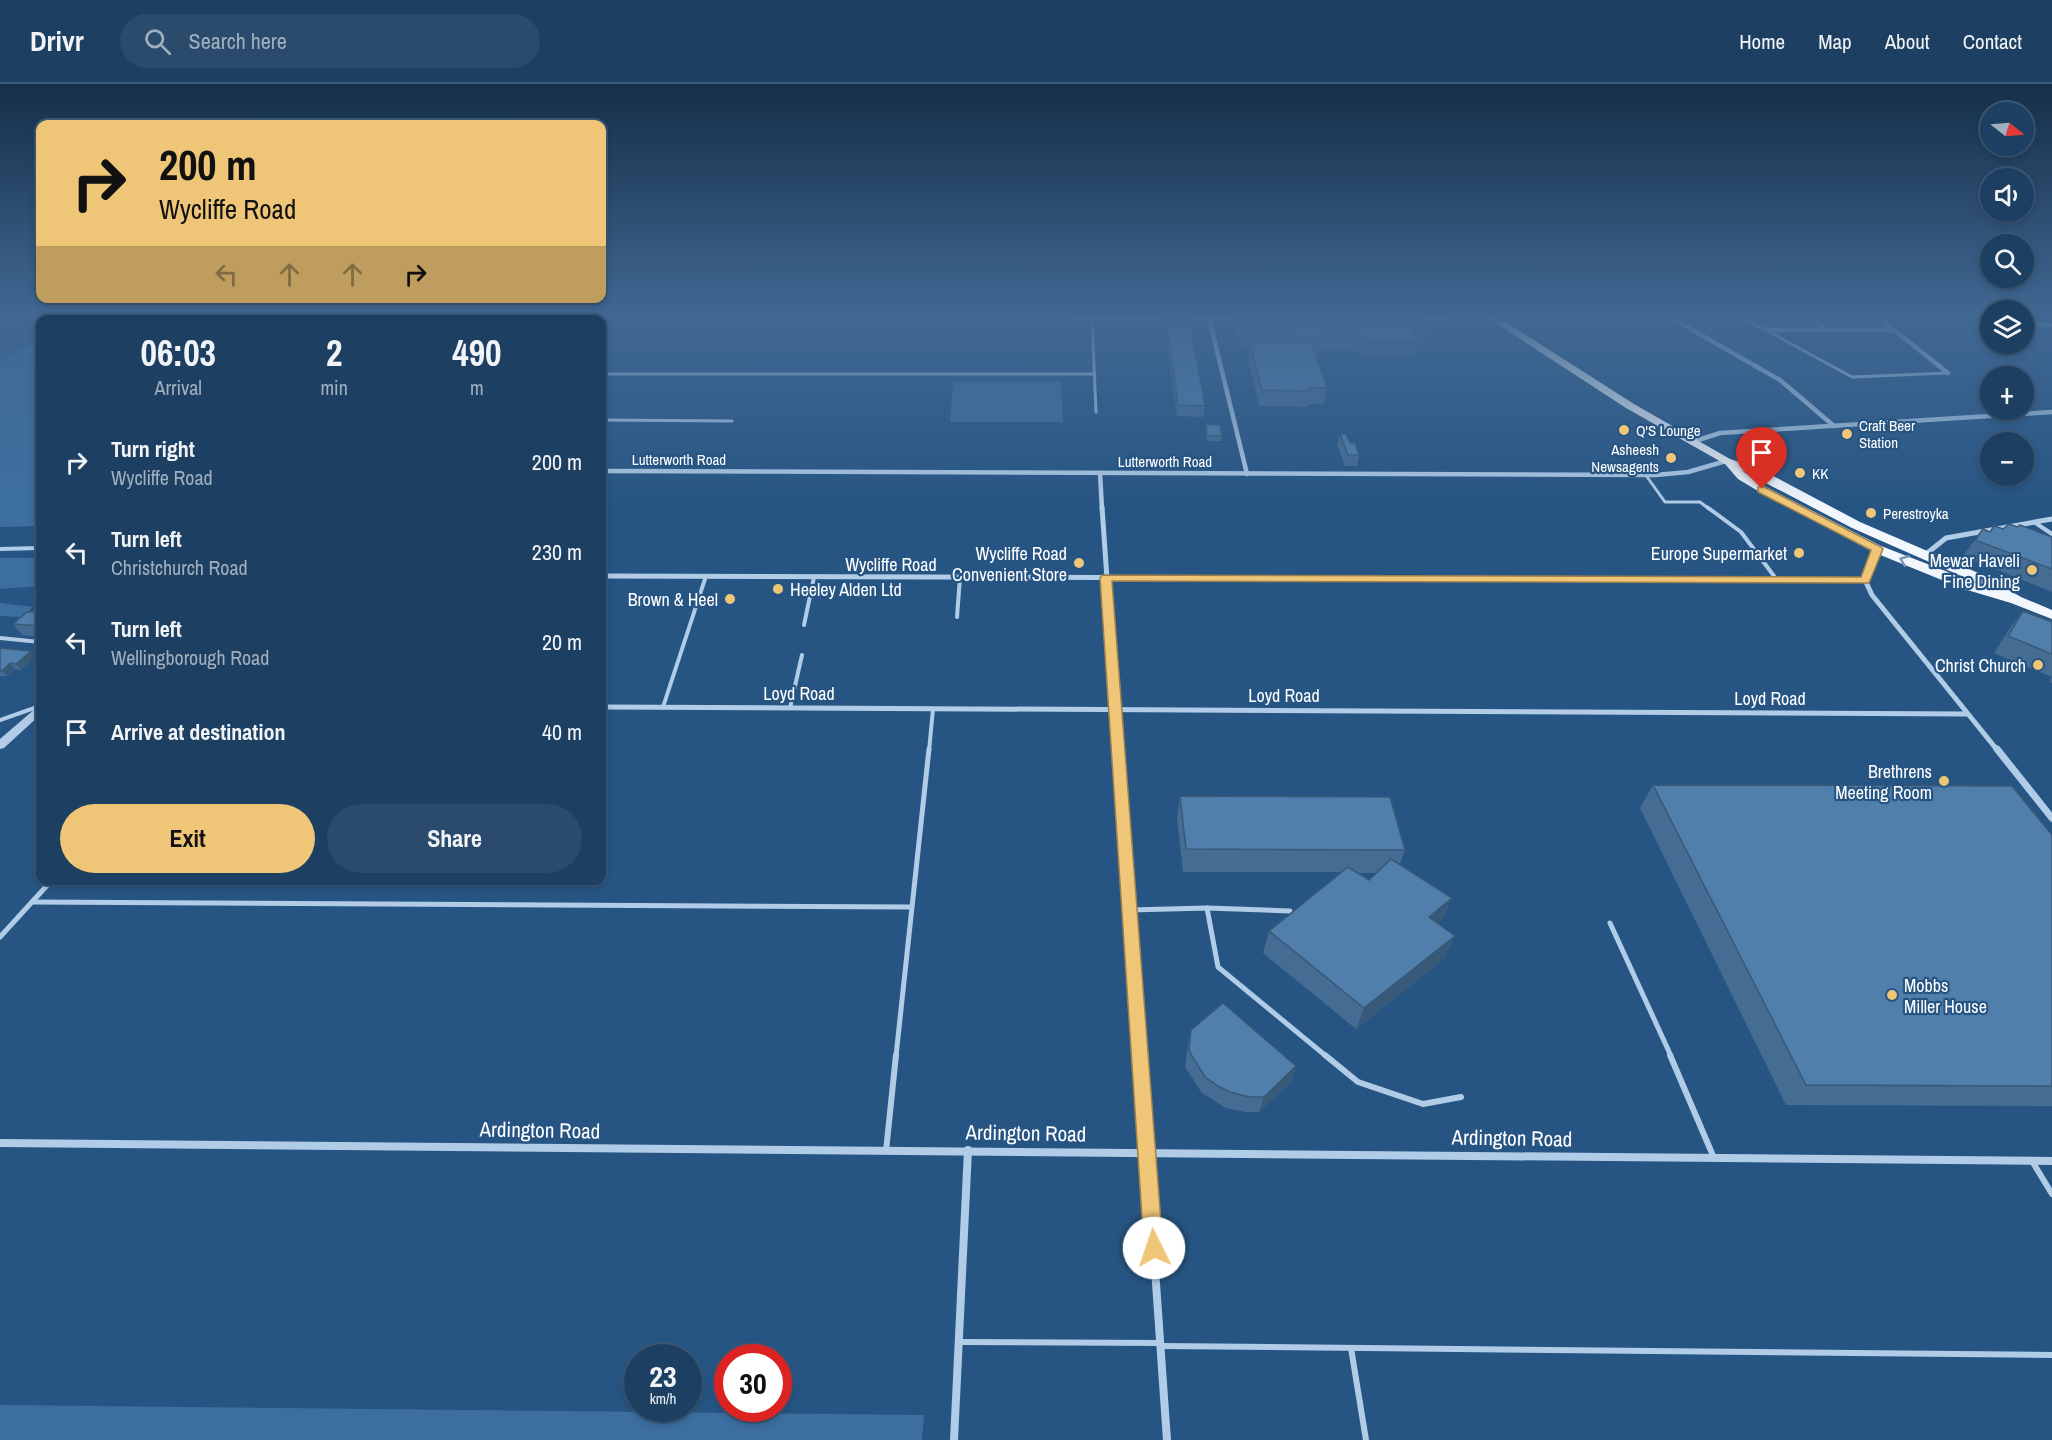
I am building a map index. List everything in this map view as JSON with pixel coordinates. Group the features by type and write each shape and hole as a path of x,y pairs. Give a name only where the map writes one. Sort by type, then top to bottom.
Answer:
{"main road":[{"path":"1588,379 1726,461 1756,471 1856,525 1979,578 2016,600"},
{"path":"1726,461 1742,477 1762,489 1877,549 1969,586 2016,600 2052,615"},
{"path":"1856,525 1874,541 1877,549"}],"street":[{"path":"1224,379 1247,474"},
{"path":"1779,379 1835,426"},
{"path":"1692,442 1720,433 2052,412"},
{"name":"Lutterworth Road","path":"606,471 1645,474 1688,472 1726,461"},
{"path":"1100,473 1167,1440"},
{"path":"1926,554 1946,538 2052,519"},
{"path":"1877,549 1865,580 1872,595 2052,818"},
{"name":"Wycliffe Road","path":"606,576 1865,580"},
{"name":"Loyd Road","path":"606,707 1967,714"},
{"path":"0,745 36,712"},
{"name":"Ardington Road","path":"0,1143 2052,1161"},
{"path":"954,1440 968,1150"}],"lane":[{"path":"1094,379 1096,412"},
{"path":"606,420 732,421"},
{"path":"1645,474 1665,502 1700,502 1741,532 1777,580"},
{"path":"2034,522 2052,534"},
{"path":"0,549 36,548"},
{"path":"663,707 706,576"},
{"path":"804,625 814,577"},
{"path":"957,617 960,577"},
{"path":"0,639 36,642"},
{"path":"790,708 802,655"},
{"path":"0,720 36,709"},
{"path":"886,1151 910,907 933,709"},
{"path":"0,937 48,885"},
{"path":"33,902 910,907"},
{"path":"1130,910 1207,908 1290,910"},
{"path":"1207,908 1218,967 1358,1082 1424,1104 1461,1097"},
{"path":"1610,923 1714,1158"},
{"path":"2032,1161 2052,1194"},
{"path":"958,1342 2052,1354"},
{"path":"1351,1348 1366,1440"}],"shaded area":[{"path":"0,379 36,379 36,526 0,527"},
{"path":"953,382 1061,382 1063,422 950,422"},
{"path":"0,558 36,558 36,586 0,589"},
{"path":"0,603 33,607 22,617 0,616"},
{"path":"0,1405 624,1412 624,1422 702,1422 702,1413 714,1413 714,1422 792,1422 792,1414 924,1415 922,1440 0,1440"}],"building":[{"path":"1174,379 1200,379 1205,406 1178,405"},
{"path":"1259,379 1324,379 1327,388 1309,388 1310,391 1262,390"},
{"path":"1206,424 1220,425 1222,436 1207,436"},
{"path":"1340,434 1346,434 1350,443 1355,443 1359,455 1348,455"},
{"path":"2009,524 2017,527 2020,525 2052,537 2052,569 1975,540 1983,529 1990,532 1994,526 2003,529"},
{"path":"36,609 36,626 13,624 27,612"},
{"path":"2023,611 2052,622 2052,654 2008,636"},
{"path":"0,648 31,651 16,664 10,663 2,671 0,670"},
{"name":"Mobbs Miller House","path":"1653,785 2012,786 2052,835 2052,1086 1806,1085"},
{"path":"1180,796 1390,797 1405,850 1186,849"},
{"path":"1391,859 1452,898 1429,917 1455,936 1364,1008 1269,931 1348,867 1369,880"},
{"path":"1223,1003 1296,1066 1264,1097 1249,1097 1218,1086 1205,1077 1189,1051 1191,1030"}],"place":[{"name":"Q'S Lounge","path":"1624,430"},
{"name":"Craft Beer Station","path":"1847,434"},
{"name":"Asheesh Newsagents","path":"1671,458"},
{"name":"KK","path":"1800,473"},
{"name":"Perestroyka","path":"1871,513"},
{"name":"Europe Supermarket","path":"1799,553"},
{"name":"Wycliffe Road Convenient Store","path":"1079,563"},
{"name":"Mewar Haveli Fine Dining","path":"2032,570"},
{"name":"Heeley Alden Ltd","path":"778,589"},
{"name":"Brown & Heel","path":"730,599"},
{"name":"Christ Church","path":"2038,665"},
{"name":"Brethrens Meeting Room","path":"1944,781"},
{"name":"Mobbs Miller House","path":"1892,995"}],"route":[{"path":"1154,1248 1106,578 1865,580 1877,549 1762,489"}]}
